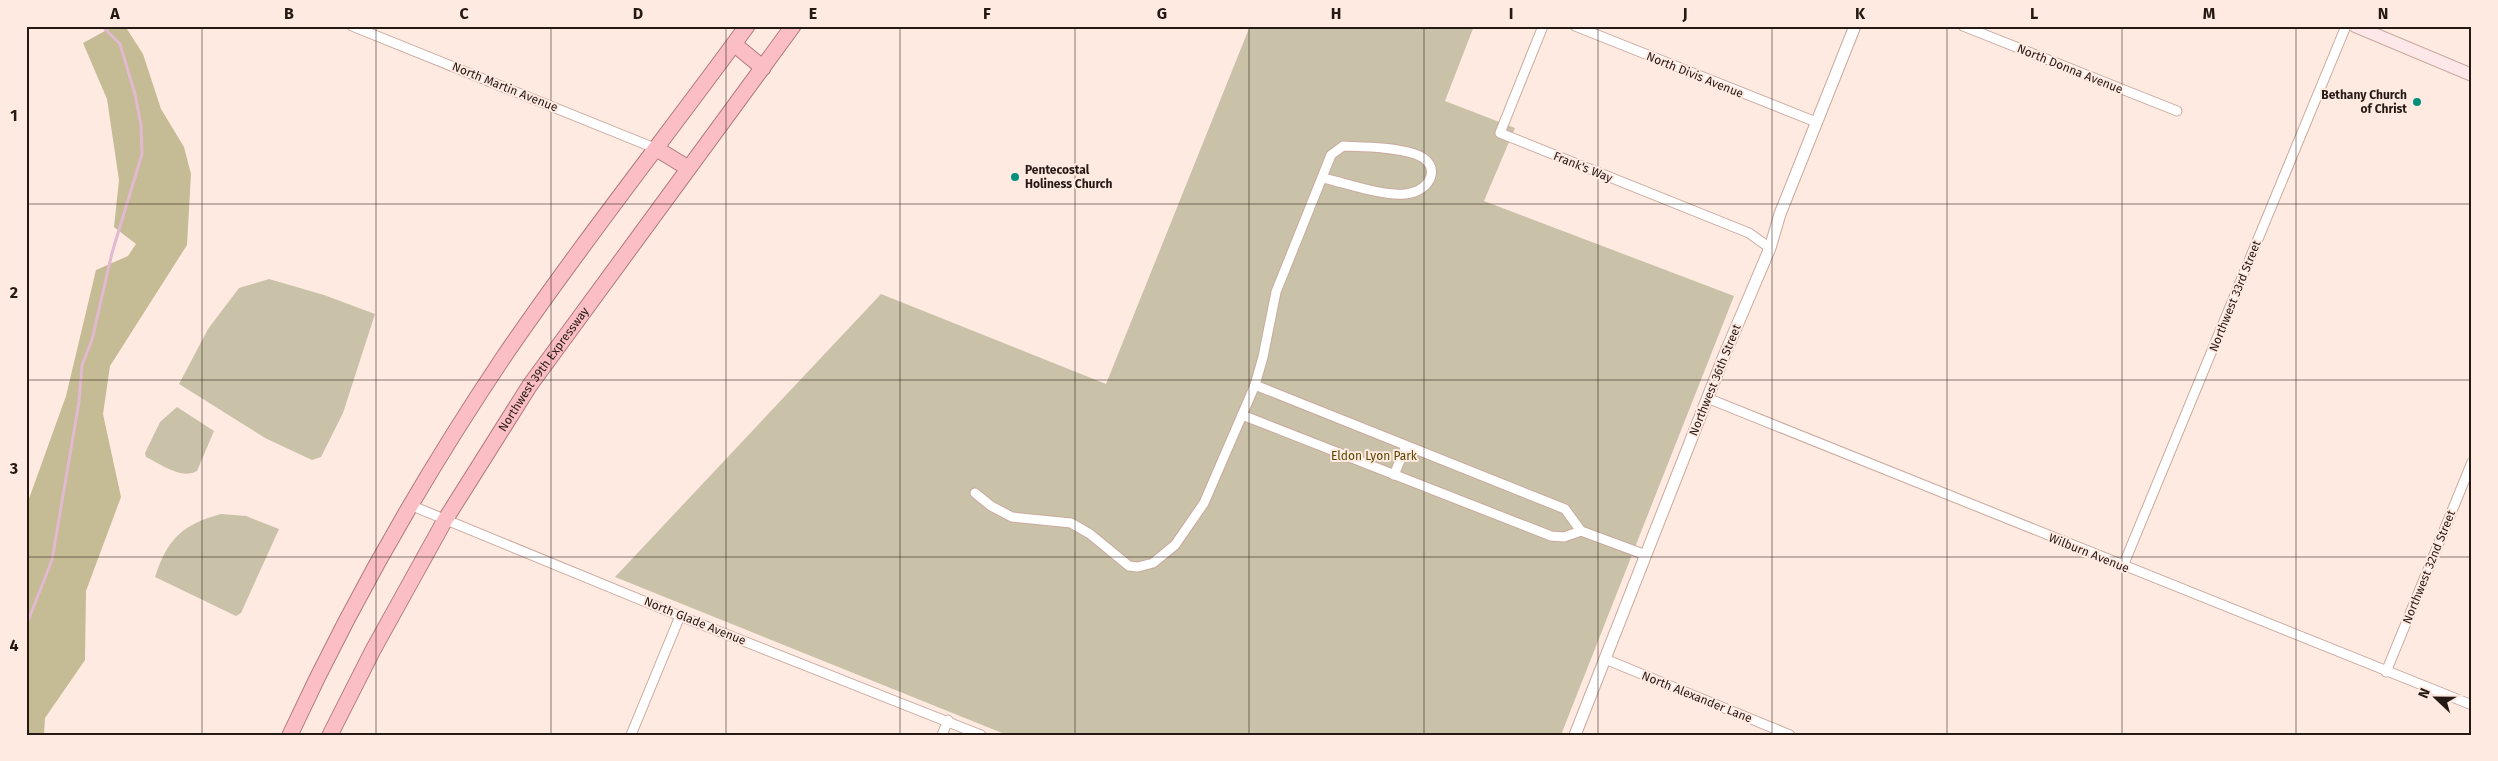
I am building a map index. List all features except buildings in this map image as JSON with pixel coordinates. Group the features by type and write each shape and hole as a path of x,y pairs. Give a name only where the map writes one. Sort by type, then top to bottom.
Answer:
{"highway":[{"path":"290,735 349,612 410,505 504,358 747,26"},
{"name":"Northwest 39th Expressway","path":"330,735 363,668 445,520 530,385 793,26"},
{"path":"734,44 763,68"},
{"path":"657,149 688,168"}],"main road":[{"path":"2355,26 2471,74"}],"street":[{"name":"North Martin Avenue","path":"352,26 657,149"},
{"name":"Frank's Way","path":"1543,26 1500,133 1749,233 1770,248"},
{"name":"North Divis Avenue","path":"1575,26 1816,122"},
{"name":"Northwest 36th Street","path":"1574,735 1707,398 1770,248 1780,214 1855,26"},
{"name":"North Donna Avenue","path":"1963,26 2177,111"},
{"name":"Northwest 33rd Street","path":"2124,566 2346,26"},
{"path":"975,494 991,506 1012,517 1071,524 1090,534 1129,566 1138,567 1153,563 1175,545 1204,503 1255,385 1276,292 1331,155 1343,146 1416,154 1427,162 1432,173 1429,183 1420,192 1404,195 1323,178"},
{"path":"1255,385 1565,509 1581,531 1646,555"},
{"name":"Wilburn Avenue","path":"1707,398 2472,705"},
{"path":"1242,415 1552,536 1564,537 1581,531"},
{"path":"1394,475 1406,446"},
{"name":"Northwest 32nd Street","path":"2386,672 2472,462"},
{"name":"North Glade Avenue","path":"410,505 680,616 948,720 981,735"},
{"path":"630,735 680,616"},
{"name":"North Alexander Lane","path":"1605,659 1790,735"},
{"path":"942,735 948,720"}],"green space":[{"name":"Eldon Lyon Park","path":"1250,26 1474,26 1445,101 1515,128 1484,201 1734,296 1561,735 1007,735 615,577 881,294 1106,384"},
{"path":"269,279 324,295 375,314 343,413 321,457 312,460 265,438 179,384 208,329 239,288"},
{"path":"177,407 214,431 197,471 191,473 184,474 171,470 146,457 145,453 160,422"},
{"path":"221,514 246,516 279,529 241,613 236,616 155,577 165,553 178,535 196,523"}],"shaded area":[{"path":"114,26 125,26 143,54 161,109 184,147 191,174 187,245 110,366 103,414 121,497 86,591 85,660 45,718 44,735 26,735 26,507 66,396 96,270 128,256 136,244 114,227 119,180 107,99 83,43"}],"waterway":[{"path":"26,626 52,560 79,402 82,365 92,340 112,253 142,154 141,125 135,94 120,44 102,26"}],"place":[{"name":"Bethany Church of Christ","path":"2417,102"},
{"name":"Pentecostal Holiness Church","path":"1015,177"}]}
